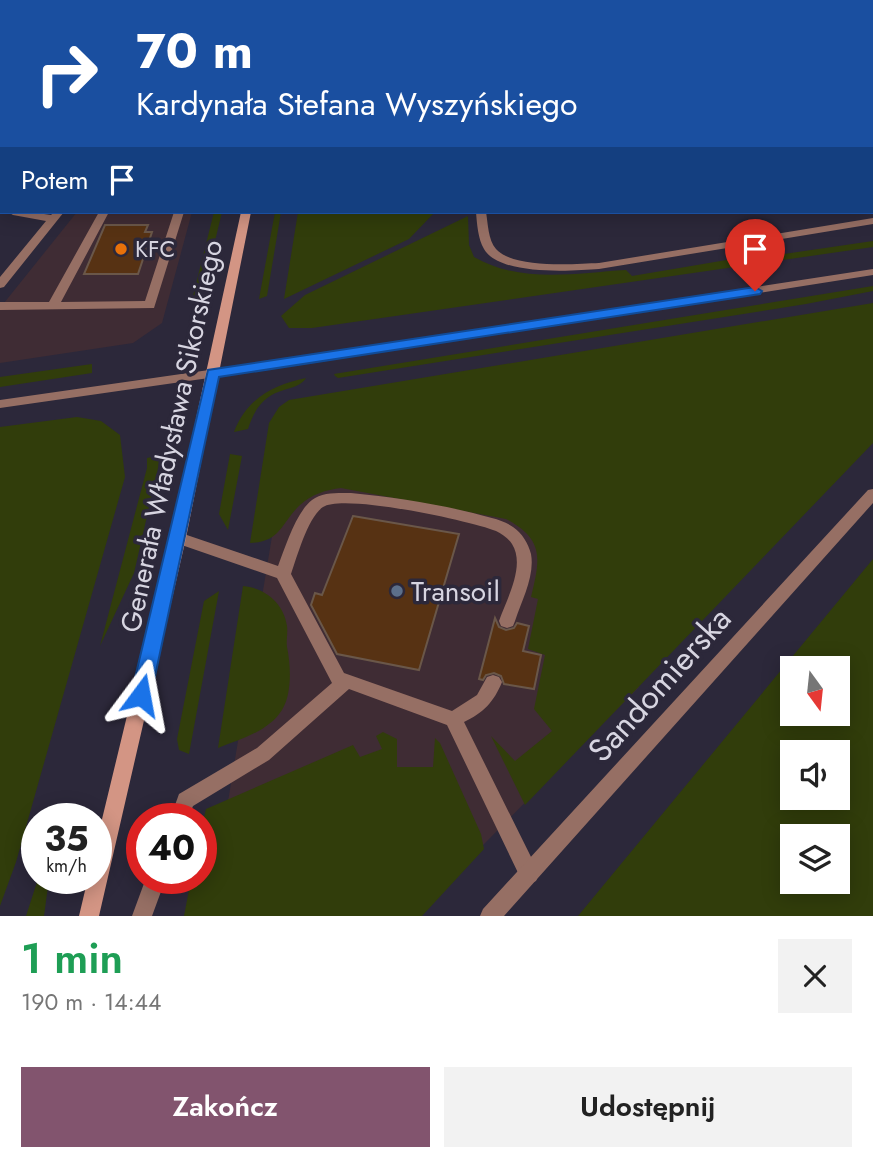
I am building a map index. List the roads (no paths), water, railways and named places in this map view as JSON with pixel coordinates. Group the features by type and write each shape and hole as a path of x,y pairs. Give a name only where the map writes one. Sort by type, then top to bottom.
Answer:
{"street":[{"path":"53,306 103,214"},
{"path":"0,306 150,305 178,214"},
{"name":"Generała Władysława Sikorskiego","path":"89,916 178,538 246,214"},
{"path":"481,214 490,250 499,257 526,265 556,268 599,266 873,220"},
{"path":"0,285 56,215"},
{"path":"0,404 873,272"},
{"name":"Sandomierska","path":"491,916 873,494"},
{"path":"283,574 310,512 319,501 332,497 367,498 472,519 502,527 522,547 525,563 507,621"},
{"path":"178,538 283,574 338,678 345,682 453,719 474,709 489,695 493,682"},
{"path":"185,803 263,754 345,682"},
{"path":"453,719 529,874"},
{"path":"142,916 150,894"}],"place":[{"name":"KFC","path":"121,249"},
{"name":"Transoil","path":"397,591"}]}
